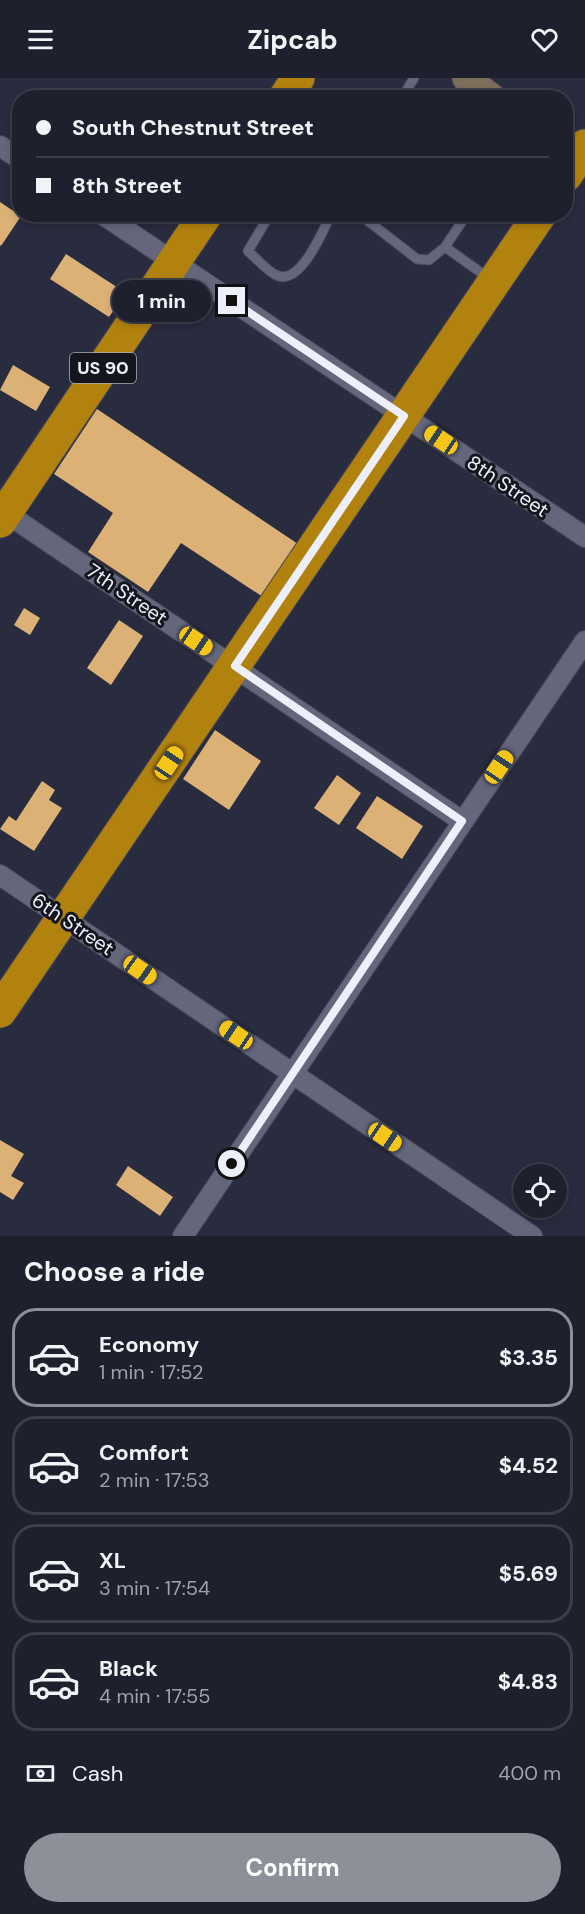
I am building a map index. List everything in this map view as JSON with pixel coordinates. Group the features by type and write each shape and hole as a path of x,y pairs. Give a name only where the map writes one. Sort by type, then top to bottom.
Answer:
{"highway":[{"name":"US 90","path":"2,514 201,222"},
{"path":"0,1011 535,222"}],"main road":[{"path":"466,78 482,90"}],"street":[{"name":"8th Street","path":"114,222 585,537"},
{"name":"7th Street","path":"2,514 235,666 462,821"},
{"path":"183,1236 585,641"},
{"name":"6th Street","path":"0,875 532,1236"}],"lane":[{"path":"265,222 248,250 277,276 287,277 297,272 311,254 327,222"},
{"path":"369,222 417,259 429,260 445,247 462,222"},
{"path":"445,247 495,282"}],"building":[{"path":"0,202 12,210 12,222 17,222 0,245"},
{"path":"66,254 126,293 109,317 50,279"},
{"path":"13,365 50,387 36,411 0,390"},
{"path":"97,409 298,544 263,597 181,543 148,592 88,552 113,513 54,474"},
{"path":"24,608 40,618 30,635 14,625"},
{"path":"119,620 143,636 111,685 87,668"},
{"path":"215,730 261,761 229,810 183,779"},
{"path":"337,775 361,793 339,825 314,808"},
{"path":"42,781 55,790 49,800 62,808 34,851 0,829 9,816 16,821"},
{"path":"377,796 423,826 402,859 356,828"},
{"path":"0,1140 24,1154 11,1176 24,1183 13,1200 0,1192"},
{"path":"128,1166 173,1197 160,1216 116,1185"}],"route":[{"path":"232,301 404,416 235,666 462,821 232,1164"}]}
